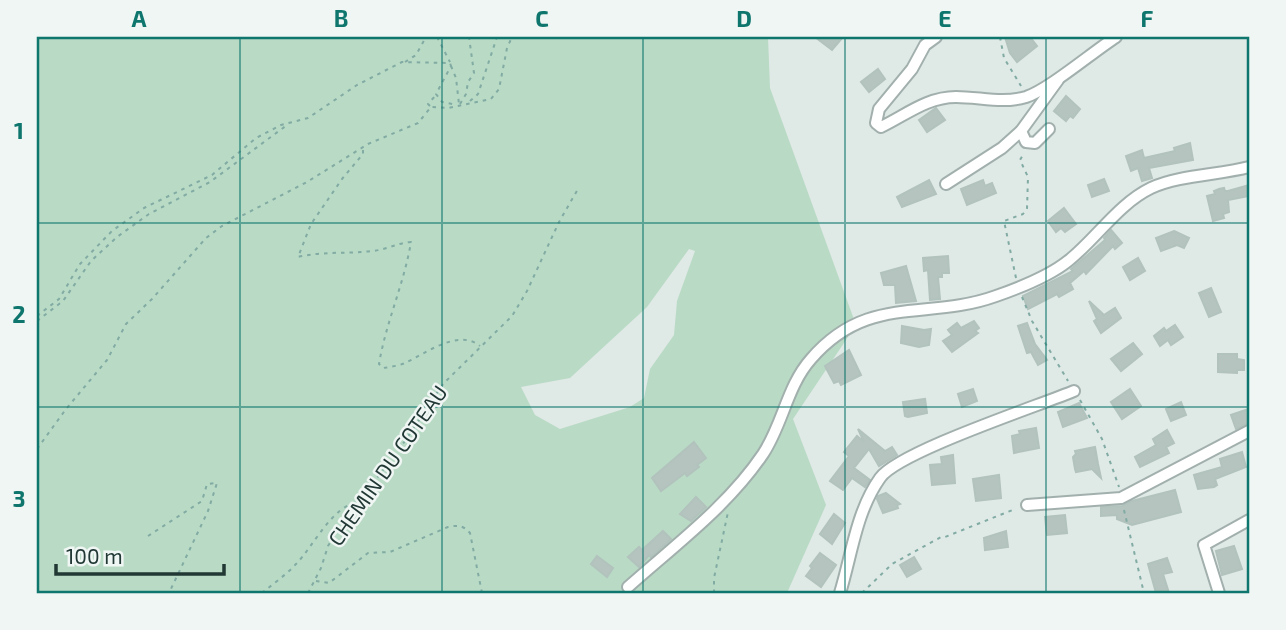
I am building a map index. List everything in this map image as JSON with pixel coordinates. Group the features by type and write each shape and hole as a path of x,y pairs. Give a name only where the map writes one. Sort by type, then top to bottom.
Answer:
{"street":[{"path":"936,37 925,45 912,69 879,108 876,123 881,127 908,110 954,97 998,101 1028,97 1116,37"},
{"path":"946,184 1002,148 1021,131 1061,76"},
{"path":"1021,131 1027,142 1035,143 1049,129"},
{"path":"628,587 733,493 764,452 790,393 810,359 839,334 866,318 892,312 975,303 1017,287 1068,261 1125,207 1152,188 1249,167"},
{"path":"840,593 854,536 869,497 882,475 936,444 1074,391"},
{"path":"1027,505 1121,498 1249,430"},
{"path":"1220,593 1204,545 1249,520"}],"path":[{"path":"37,316 59,299 80,264 127,219 212,175 256,138 271,129 308,118 357,85 405,62 416,55 426,37"},
{"path":"437,37 456,78 459,105"},
{"path":"459,105 474,73 469,37"},
{"path":"469,102 478,94 497,37"},
{"path":"431,107 448,108 491,99 499,89 507,48 513,37"},
{"path":"1000,37 1004,58 1028,97"},
{"path":"405,62 451,65"},
{"path":"431,107 428,104 451,65"},
{"path":"436,94 442,102 459,105"},
{"path":"37,449 107,360 126,324 206,238 222,226 307,182 363,147 418,123 431,107"},
{"path":"37,321 63,301 91,261 117,237 149,214 210,181 288,125"},
{"path":"363,147 363,154 310,224 298,257 313,253 375,251 411,242 401,286 382,344 379,364 383,368 393,366 406,362 432,346 457,341 474,341 481,347"},
{"path":"1022,147 1024,153 1020,163 1027,171 1029,187 1027,209 1023,214 1004,221 1017,287 1032,321 1102,439 1116,472 1144,593"},
{"name":"CHEMIN DU COTEAU","path":"309,593 328,546 443,384 500,330 520,304 559,222 578,189"},
{"path":"148,536 202,501 207,484 217,483 208,511 169,593"},
{"path":"715,593 714,578 733,493"},
{"path":"262,593 297,563 344,507 359,502"},
{"path":"862,593 892,564 941,537 1027,505"},
{"path":"315,581 329,583 368,553 390,552 458,525 470,533 482,593"}],"green space":[{"path":"37,37 768,37 770,88 856,325 793,419 826,505 787,593 37,593","holes":["689,249 695,251 677,301 674,335 650,369 644,398 630,407 560,429 535,415 521,387 570,378 647,307"]}],"building":[{"path":"815,37 843,37 832,50"},
{"path":"1005,37 1030,37 1037,46 1017,62 1010,53"},
{"path":"878,69 885,79 869,92 861,82"},
{"path":"1066,96 1080,109 1073,118 1070,116 1066,121 1054,111"},
{"path":"936,108 945,120 927,132 919,120"},
{"path":"1190,143 1193,160 1149,168 1152,178 1142,181 1138,168 1131,171 1126,156 1142,150 1144,158 1175,151 1174,148"},
{"path":"1104,179 1109,191 1092,197 1088,185"},
{"path":"929,180 936,194 902,207 897,197"},
{"path":"983,180 985,186 992,183 996,193 967,205 961,189"},
{"path":"1249,185 1249,196 1228,200 1229,212 1223,214 1224,218 1213,221 1207,196 1215,194 1214,191 1219,189 1228,191"},
{"path":"1064,208 1076,224 1065,232 1061,228 1056,232 1048,221"},
{"path":"1111,230 1122,243 1115,249 1113,246 1086,274 1084,271 1070,283 1073,289 1028,309 1023,296 1073,271 1071,269 1105,240"},
{"path":"1174,231 1189,238 1184,248 1177,245 1161,251 1156,238"},
{"path":"948,256 949,273 942,273 942,277 938,277 940,299 930,300 928,270 924,271 923,258"},
{"path":"1138,258 1145,271 1130,280 1123,267"},
{"path":"906,266 916,301 896,303 895,285 884,285 881,273"},
{"path":"1211,288 1221,312 1209,317 1199,293"},
{"path":"1089,301 1104,315 1115,308 1121,318 1101,333 1094,321 1097,319"},
{"path":"974,321 979,328 975,331 978,333 952,352 943,341 952,335 948,330 957,323 961,328"},
{"path":"1027,323 1035,344 1047,360 1038,365 1031,352 1027,353 1018,326"},
{"path":"1175,325 1183,337 1171,345 1168,340 1160,346 1154,336 1164,328 1166,331"},
{"path":"902,326 931,329 929,345 919,347 901,343"},
{"path":"1133,343 1142,354 1121,371 1111,359"},
{"path":"849,350 861,375 841,385 839,381 834,383 825,366"},
{"path":"1218,354 1237,354 1237,359 1244,360 1244,370 1237,370 1237,373 1218,372"},
{"path":"973,389 977,401 962,407 958,394"},
{"path":"1130,389 1141,406 1122,419 1111,402"},
{"path":"925,399 927,413 905,416 903,402"},
{"path":"1181,402 1186,415 1171,421 1166,409"},
{"path":"1079,403 1087,418 1063,427 1058,412"},
{"path":"1249,409 1249,423 1236,429 1231,415"},
{"path":"1036,428 1039,448 1014,453 1012,436 1020,434 1019,431"},
{"path":"858,429 885,451 892,447 897,455 879,466 869,449 854,468 870,480 865,487 852,478 843,490 830,481 849,456 844,452 857,436 864,442"},
{"path":"1167,430 1174,443 1166,447 1169,453 1140,467 1135,457 1156,445 1153,439"},
{"path":"694,442 706,458 687,476 685,473 661,491 652,478"},
{"path":"1095,447 1101,478 1092,469 1076,472 1075,469 1075,451"},
{"path":"1242,452 1246,467 1215,479 1217,485 1214,487 1198,489 1194,475 1222,467 1220,459"},
{"path":"953,455 955,483 932,485 930,465 942,464 941,457"},
{"path":"999,475 1001,498 976,501 973,479"},
{"path":"1175,490 1181,512 1132,525 1117,519 1117,515 1101,516 1101,507 1122,506"},
{"path":"886,493 900,504 897,505 898,508 883,513 877,499"},
{"path":"696,497 706,507 691,521 680,514"},
{"path":"834,514 845,523 832,544 820,534"},
{"path":"1065,515 1067,533 1047,535 1045,517"},
{"path":"663,531 671,539 651,557 649,555 639,567 628,557 639,547 642,550"},
{"path":"1006,531 1008,547 985,550 984,538"},
{"path":"1234,546 1242,569 1222,575 1216,551"},
{"path":"820,553 836,565 821,587 806,576"},
{"path":"597,556 613,568 607,577 591,564"},
{"path":"914,557 921,569 907,577 900,565"},
{"path":"1167,558 1172,572 1163,574 1169,593 1156,593 1148,564"}]}
